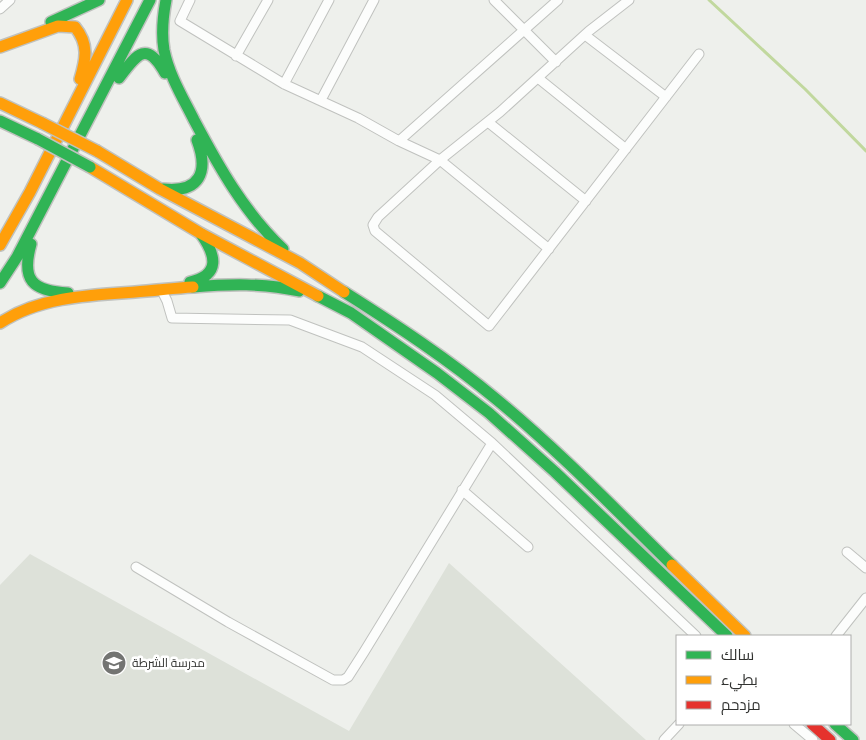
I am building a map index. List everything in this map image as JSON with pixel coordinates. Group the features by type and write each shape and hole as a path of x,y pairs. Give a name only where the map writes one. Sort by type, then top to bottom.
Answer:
{"highway":[{"path":"0,41 75,12 99,0"},
{"path":"0,245 17,216 127,0"},
{"path":"0,283 18,258 150,0"},
{"path":"166,0 163,36 165,56 184,100 217,162 249,213 269,238 300,264"},
{"path":"0,47 58,26 75,26 82,34 86,48 84,65 70,111"},
{"path":"86,125 136,56 148,53 156,57 186,113 202,150 204,160 202,172 193,185 178,190 160,189"},
{"path":"0,101 98,151 160,189 300,264 400,327 444,358 495,398 555,450 744,635"},
{"path":"0,121 90,167 200,233 351,313 383,334 489,413 555,472 725,635"},
{"path":"45,203 28,254 26,266 29,279 33,285 47,292 79,292 195,282 203,279 212,269 213,255 208,242 200,233"},
{"path":"0,233 17,216"},
{"path":"0,323 26,309 61,300 93,295 161,290 241,285 286,288 327,300"},
{"path":"813,725 830,740"},
{"path":"836,725 853,740"}],"street":[{"path":"0,9 10,0"},
{"path":"190,0 180,21 284,84 358,118 399,141 440,160 549,249"},
{"path":"236,56 268,0"},
{"path":"284,84 329,0"},
{"path":"320,100 374,0"},
{"path":"494,0 556,62"},
{"path":"399,141 558,0"},
{"path":"629,0 585,35 488,122 440,160 378,217 373,225 375,231 490,326 700,54"},
{"path":"585,35 666,97"},
{"path":"538,78 626,149"},
{"path":"488,122 586,201"},
{"path":"161,290 167,301 172,318 290,320 362,347 435,395 492,443 695,635"},
{"path":"136,567 228,622 333,680 343,680 348,677 364,652 492,443"},
{"path":"462,490 528,548"},
{"path":"847,552 866,568"},
{"path":"837,635 866,598"},
{"path":"668,739 678,725"},
{"path":"795,725 813,740"}],"shaded area":[{"name":"مدرسة الشرطة","path":"30,554 349,731 449,563 646,740 0,740 0,585"}],"waterway":[{"path":"709,0 805,89 866,151"}],"traffic: fast":[{"path":"51,22 99,0"},
{"path":"0,283 17,257 150,0"},
{"path":"166,0 163,44 166,59 177,86 203,138 233,188 256,220 283,249"},
{"path":"119,78 131,62 142,54 152,56 165,73"},
{"path":"0,121 38,139"},
{"path":"38,139 90,167"},
{"path":"163,189 186,188 198,178 202,162 197,140"},
{"path":"190,282 200,279 207,274 213,263 210,249 201,234"},
{"path":"31,244 28,267 32,281 46,290 68,293"},
{"path":"193,287 246,285 286,288 299,291"},
{"path":"344,292 422,343 519,418 564,459 672,565"},
{"path":"318,296 351,313 437,373 489,413 555,472 726,635"},
{"path":"836,725 853,740"}],"traffic: slow":[{"path":"0,245 30,192 127,0"},
{"path":"0,47 58,26 75,27 83,39 85,52 80,79"},
{"path":"0,103 42,123"},
{"path":"42,123 97,151"},
{"path":"97,151 160,189 300,263 344,292"},
{"path":"90,167 200,233 318,296"},
{"path":"0,323 15,314 31,308 65,299 100,294 193,287"},
{"path":"672,565 744,635"}],"traffic: jam":[{"path":"813,725 830,740"}],"place":[{"name":"مدرسة الشرطة","path":"114,663"}]}
